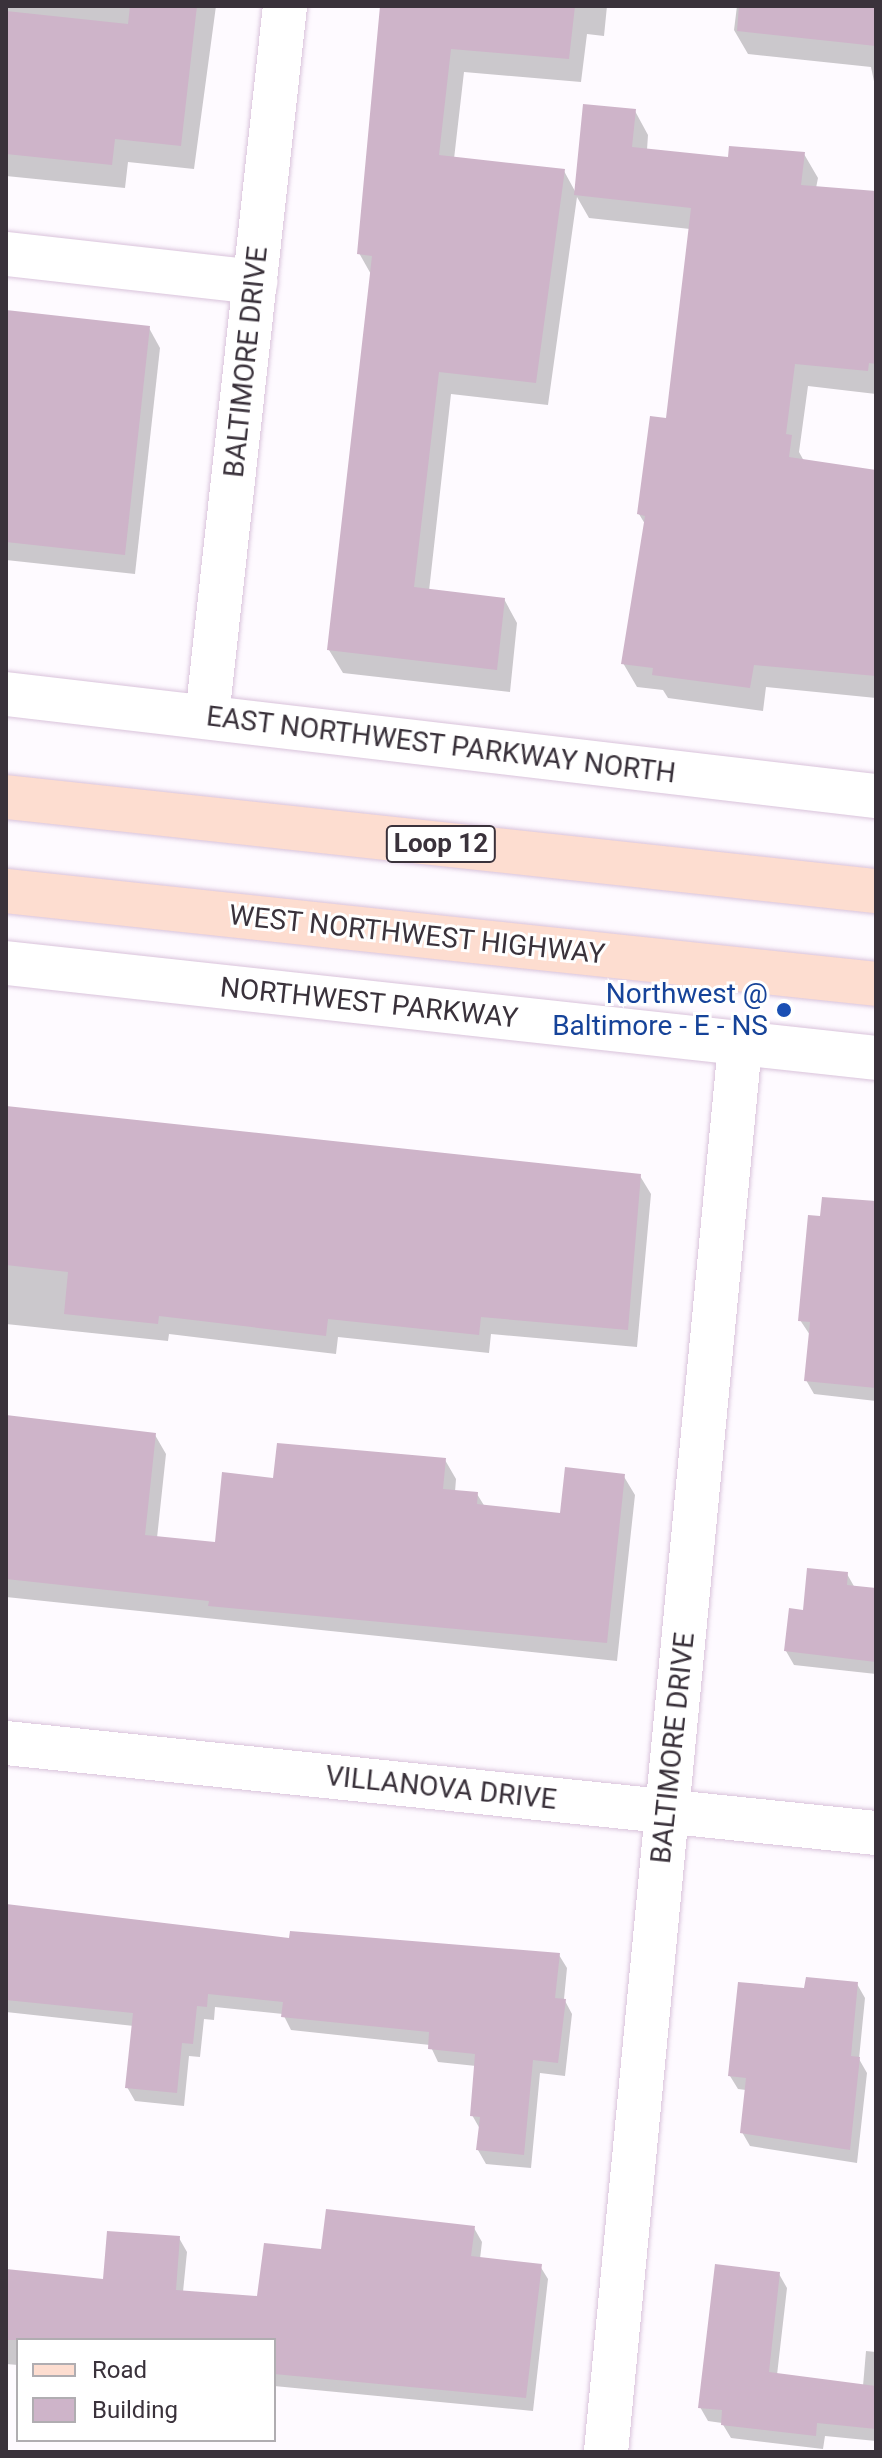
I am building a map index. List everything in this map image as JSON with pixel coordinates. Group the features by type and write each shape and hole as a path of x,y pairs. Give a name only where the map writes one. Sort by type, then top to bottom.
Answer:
{"main road":[{"name":"Loop 12","path":"6,797 876,891"},
{"name":"WEST NORTHWEST HIGHWAY","path":"6,891 876,984"}],"street":[{"name":"BALTIMORE DRIVE","path":"207,717 285,6"},
{"path":"6,254 255,282"},
{"name":"EAST NORTHWEST PARKWAY NORTH","path":"6,694 876,796"},
{"name":"NORTHWEST PARKWAY","path":"6,963 876,1058"},
{"name":"BALTIMORE DRIVE","path":"606,2452 740,1044"},
{"name":"VILLANOVA DRIVE","path":"6,1743 876,1833"}],"building":[{"path":"130,6 197,6 181,146 115,139 112,165 6,154 6,11 128,24"},
{"path":"380,6 575,6 569,59 451,49 439,155 565,169 536,383 439,372 414,587 505,598 497,670 327,650 372,256 357,254"},
{"path":"739,6 876,6 876,46 737,31"},
{"path":"583,104 636,109 632,147 728,157 729,146 805,152 801,185 876,191 876,364 869,363 868,371 795,364 786,434 792,435 789,457 876,470 876,676 754,665 750,688 652,675 653,668 621,664 645,516 637,514 650,416 666,418 691,208 574,195"},
{"path":"6,310 150,326 125,555 6,542"},
{"path":"6,1106 641,1174 628,1330 481,1317 479,1335 328,1319 326,1336 159,1316 158,1324 64,1314 68,1272 6,1265"},
{"path":"822,1197 876,1201 876,1388 804,1381 810,1322 798,1321 808,1215 820,1216"},
{"path":"6,1415 156,1433 145,1535 215,1542 222,1472 273,1478 277,1443 446,1458 443,1489 478,1492 477,1504 560,1513 565,1467 625,1474 607,1643 208,1606 209,1601 6,1579"},
{"path":"807,1568 848,1572 847,1585 876,1588 876,1662 784,1651 789,1608 803,1610"},
{"path":"6,1904 289,1938 290,1931 560,1953 555,1998 566,1999 558,2063 533,2060 524,2155 476,2150 480,2117 470,2116 475,2054 428,2049 429,2032 281,2017 283,2002 208,1994 207,2007 197,2006 193,2044 182,2043 177,2093 125,2088 133,2013 6,2000"},
{"path":"806,1977 858,1982 851,2056 860,2057 850,2150 740,2133 746,2078 728,2076 738,1982 804,1988"},
{"path":"326,2209 475,2226 471,2256 542,2264 526,2398 276,2374 276,2338 6,2340 6,2269 103,2279 107,2231 180,2236 176,2290 257,2296 264,2243 321,2249"},
{"path":"715,2264 780,2272 769,2372 876,2386 876,2429 817,2423 816,2436 721,2425 722,2410 698,2408"}],"place":[{"name":"Northwest @ Baltimore - E - NS","path":"784,1010"}]}
